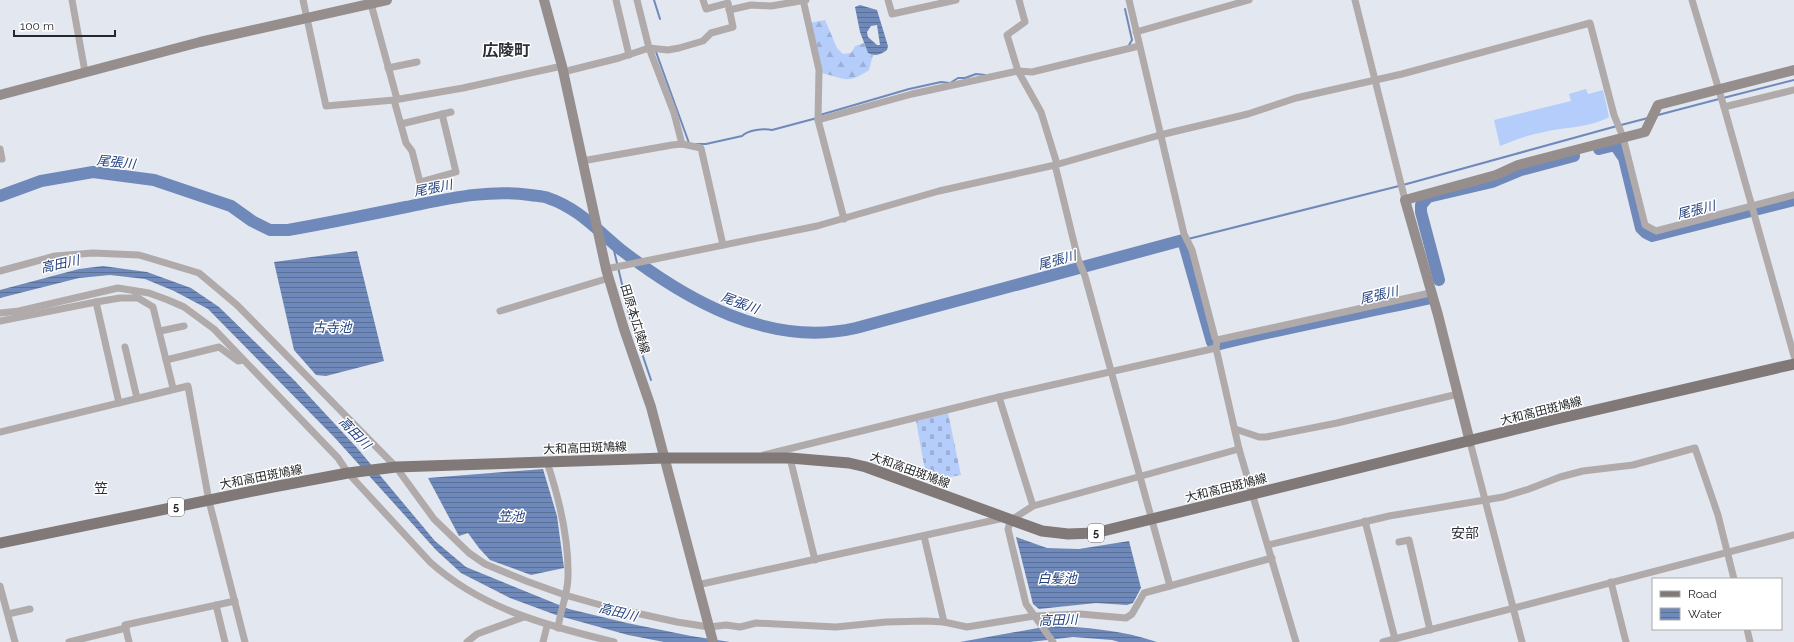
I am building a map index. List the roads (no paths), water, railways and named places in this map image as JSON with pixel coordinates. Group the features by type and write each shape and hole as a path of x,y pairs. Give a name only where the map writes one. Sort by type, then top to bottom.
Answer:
{"main road":[{"name":"大和高田斑鳩線","path":"0,543 350,473 393,467 665,458 790,458 849,463 866,467 1042,531 1068,534 1095,533 1563,418 1794,364"}],"street":[{"path":"72,0 85,72"},
{"path":"303,0 326,106 396,99 463,88 629,55 649,48 673,49 703,41 711,33 733,27 728,3 706,9 703,0"},
{"path":"0,95 214,39 387,0"},
{"name":"田原本広陵線","path":"544,0 562,69 601,243 615,269 624,329 651,407 713,642"},
{"path":"616,0 629,55"},
{"path":"637,0 649,48 674,113 682,144"},
{"path":"888,0 892,14 956,0"},
{"path":"1019,0 1025,22 1007,34 1018,71 1041,112 1056,164 1079,262 1084,272 1170,586"},
{"path":"1129,0 1184,234 1190,246 1215,338 1239,448 1296,642"},
{"path":"1136,32 1249,0"},
{"path":"1355,0 1399,179 1458,394 1522,642"},
{"path":"1692,0 1724,105 1794,356"},
{"path":"729,10 752,5 772,6 805,2 819,70 818,120 844,219"},
{"path":"371,4 406,143 412,151 420,182 456,172 442,114"},
{"path":"500,311 615,269 646,260 817,226 939,191 1056,164 1160,135 1248,114 1292,99 1374,81 1590,23 1616,120 1623,135 1645,225 1656,231 1794,195"},
{"path":"818,120 912,94 1018,71 1032,72 1139,46"},
{"path":"388,68 417,62"},
{"path":"1404,195 1496,175 1518,165 1623,135 1645,132 1654,109 1658,105 1794,70"},
{"path":"1724,105 1794,90"},
{"path":"401,124 450,112"},
{"path":"582,161 682,144 701,148 723,245"},
{"path":"0,149 2,159"},
{"path":"0,271 55,256 93,253 139,255 199,273 237,305 393,467 434,519 469,553 485,564 526,582 565,596 611,608 709,629 726,625 740,627 756,623 818,628 886,622 944,622 967,627 1080,614 1126,618 1132,614 1144,592 1272,558"},
{"path":"118,288 123,293 135,294 138,298 154,307 173,388"},
{"path":"0,313 30,308 118,288 149,293 184,307 214,329 338,458 430,562 444,575 462,588 524,617 547,626 559,624 614,642"},
{"path":"752,458 788,448 1111,371 1294,323 1323,318 1430,293"},
{"path":"0,321 120,298 138,298"},
{"path":"96,302 119,403"},
{"path":"160,331 184,326"},
{"path":"125,347 137,398"},
{"path":"166,360 219,347 238,361 243,360"},
{"path":"0,432 119,403 173,388 188,386 209,501 225,570 235,601 245,642"},
{"path":"1235,430 1259,437 1266,437 1336,423 1458,394"},
{"path":"999,397 1033,506"},
{"path":"698,585 1007,519 1033,506 1239,448"},
{"path":"1268,545 1365,521 1515,494 1560,477 1583,471 1633,465 1695,448 1716,509 1734,578"},
{"path":"790,458 815,560"},
{"path":"547,462 556,486 562,516 569,578 559,624"},
{"path":"1007,519 1008,529 1026,604 1053,642"},
{"path":"1365,521 1395,639"},
{"path":"1383,642 1794,535"},
{"path":"924,536 944,622"},
{"path":"1399,542 1409,540 1430,630"},
{"path":"1611,582 1626,642"},
{"path":"0,586 15,642"},
{"path":"129,642 125,625 235,601"},
{"path":"216,605 224,642"},
{"path":"8,614 30,609"},
{"path":"467,642 477,634 524,617"},
{"path":"543,642 547,626"},
{"path":"69,642 126,628"},
{"path":"1747,630 1750,642"}],"water":[{"path":"860,5 877,10 888,46 887,50 883,53 874,55 868,53 860,32 855,7","holes":["877,25 880,45 877,45 868,37 867,32 871,26"]},
{"name":"古寺池","path":"357,251 384,361 326,376 316,375 294,350 274,262"},
{"path":"103,266 147,272 191,288 219,307 295,381 358,449 435,541 466,567 569,609 627,623 730,642 664,642 628,635 556,615 510,598 461,573 436,550 335,438 208,309 174,291 145,279 110,275 79,278 0,298 0,290 79,269"},
{"name":"笠池","path":"543,469 557,516 564,568 531,575 490,560 468,533 459,536 428,478"},
{"name":"白髪池","path":"1016,537 1047,548 1079,549 1129,541 1141,588 1133,603 1127,605 1096,603 1039,609 1033,604"},
{"path":"1049,626 1076,627 1117,632 1157,642 1119,642 1112,640 1073,637 1030,642 960,642"}],"waterway":[{"path":"654,0 660,19"},
{"path":"1125,9 1132,40 1129,45"},
{"path":"656,52 689,143"},
{"path":"820,115 909,89 941,82 950,83 958,78 965,78 976,74 985,75"},
{"path":"1723,98 1794,80"},
{"path":"1658,115 1719,99"},
{"path":"696,144 706,144 742,136 748,132 756,130 772,130 817,118"},
{"path":"1621,125 1648,118"},
{"path":"1403,185 1617,126"},
{"name":"尾張川","path":"1599,149 1615,145 1624,158 1641,228 1652,236 1794,200"},
{"name":"尾張川","path":"1439,280 1421,212 1421,205 1428,197 1492,182 1521,170 1574,156"},
{"name":"尾張川","path":"0,196 41,181 93,172 154,180 231,206 252,221 270,230 288,230 437,201 483,194 514,193 542,196 559,202 569,208 646,268 672,286 701,302 730,315 760,325 792,331 824,332 856,328 1183,240 1212,342 1220,344 1427,299"},
{"path":"1188,239 1399,186"},
{"path":"612,242 630,318 651,380"}],"district":[{"name":"広陵町","path":"506,50"},
{"name":"笠","path":"101,488"},
{"name":"安部","path":"1465,533"}],"water label":[{"name":"高田川","path":"60,264"},
{"name":"高田川","path":"355,433"},
{"name":"高田川","path":"618,612"},
{"name":"高田川","path":"1058,620"}]}
